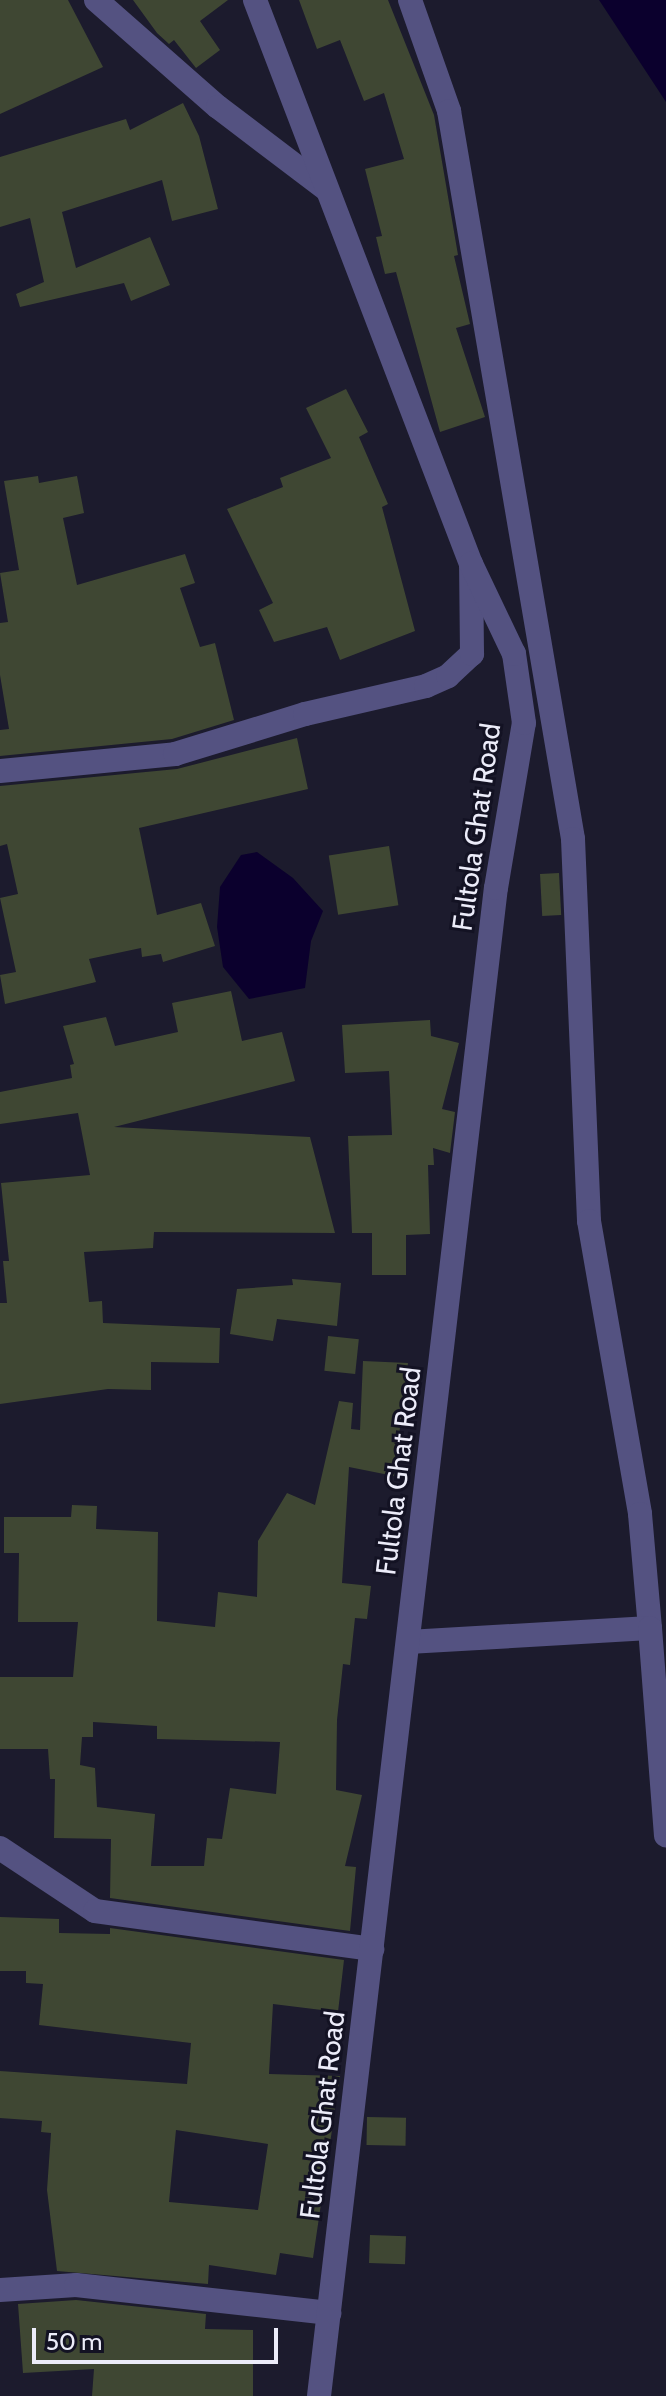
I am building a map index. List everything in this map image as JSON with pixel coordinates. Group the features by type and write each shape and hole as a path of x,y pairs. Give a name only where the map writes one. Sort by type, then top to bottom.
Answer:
{"street":[{"path":"96,0 218,107 327,189"},
{"name":"Fultola Ghat Road","path":"255,0 471,564 514,654 524,723 496,888 319,2396"},
{"path":"410,0 449,111 571,824 589,1221 640,1514 666,1835"},
{"path":"0,771 175,754 305,714 438,682 472,654 471,564"},
{"path":"408,1642 650,1628"},
{"path":"0,1848 95,1911 372,1949"},
{"path":"0,2290 76,2285 329,2313"}],"shaded area":[{"path":"599,0 666,0 666,102 603,6"},
{"path":"257,852 293,878 323,911 311,941 305,988 249,999 223,967 217,927 220,887 241,855"}],"building":[{"path":"0,0 68,0 103,67 0,114"},
{"path":"133,0 228,0 200,21 220,50 196,68 174,40 169,44 157,33"},
{"path":"299,0 388,0 434,115 458,255 454,256 470,324 456,328 485,417 440,432 396,272 385,274 376,237 382,236 365,169 404,159 384,93 364,101 340,40 317,49"},
{"path":"183,103 199,136 218,209 172,221 162,180 62,212 76,268 150,237 170,285 131,301 124,283 20,307 16,294 44,282 30,218 0,227 0,157 126,119 130,130"},
{"path":"346,389 368,432 359,437 388,504 382,507 415,631 340,660 327,627 274,642 259,610 273,603 227,509 283,487 280,478 331,458 306,408"},
{"path":"38,476 39,483 77,476 84,513 63,518 77,585 185,554 195,583 180,588 200,647 215,643 234,720 172,739 0,756 0,730 9,729 0,675 0,623 8,622 0,573 19,570 4,481"},
{"path":"297,738 308,789 139,828 157,915 201,903 215,946 163,962 161,954 142,957 141,948 89,959 96,982 5,1004 0,975 16,972 0,898 18,894 7,844 0,846 0,786 177,769"},
{"path":"389,846 398,905 338,915 329,856"},
{"path":"559,873 561,915 542,916 540,874"},
{"path":"231,991 242,1041 282,1032 295,1081 114,1127 310,1137 335,1233 154,1232 153,1248 84,1252 89,1302 102,1301 103,1323 220,1328 219,1363 151,1362 151,1390 108,1389 0,1404 0,1303 7,1303 3,1261 9,1261 1,1183 90,1175 78,1113 0,1124 0,1092 72,1078 70,1065 74,1064 63,1026 106,1017 115,1046 178,1032 172,1003"},
{"path":"430,1020 431,1036 459,1043 442,1109 455,1112 450,1153 433,1148 434,1165 428,1165 430,1234 406,1235 406,1275 372,1275 372,1233 352,1233 348,1136 392,1135 389,1071 345,1073 342,1025"},
{"path":"292,1279 341,1283 337,1326 277,1319 273,1341 230,1334 237,1289 293,1285"},
{"path":"328,1336 359,1339 355,1374 324,1371"},
{"path":"363,1361 408,1363 394,1476 349,1467 342,1583 371,1586 367,1619 355,1618 350,1665 343,1664 337,1720 336,1790 362,1795 345,1866 356,1867 350,1931 110,1898 111,1839 54,1838 55,1779 50,1779 48,1749 0,1749 0,1677 73,1677 78,1622 18,1622 19,1553 4,1553 4,1517 71,1517 72,1505 97,1506 96,1529 158,1532 157,1621 215,1627 218,1592 257,1597 258,1541 287,1493 315,1505 339,1401 353,1403 351,1429 360,1430","holes":["93,1722 157,1726 157,1739 280,1742 276,1794 230,1788 222,1839 207,1838 204,1866 151,1866 155,1814 97,1807 95,1768 80,1765 82,1737 93,1737"]},
{"path":"0,1917 59,1919 59,1933 110,1934 110,1928 344,1960 338,2012 273,2004 269,2074 340,2076 313,2258 280,2253 276,2275 209,2265 208,2284 57,2271 47,2190 51,2133 41,2132 42,2121 0,2118 0,2071 187,2084 191,2043 39,2025 43,1984 26,1983 26,1971 0,1971","holes":["176,2130 268,2144 258,2210 169,2202"]},
{"path":"367,2117 406,2118 406,2146 367,2145"},
{"path":"370,2235 406,2236 405,2264 369,2263"},
{"path":"76,2300 206,2314 205,2329 253,2330 253,2396 92,2396 94,2369 23,2373 18,2304"}]}
